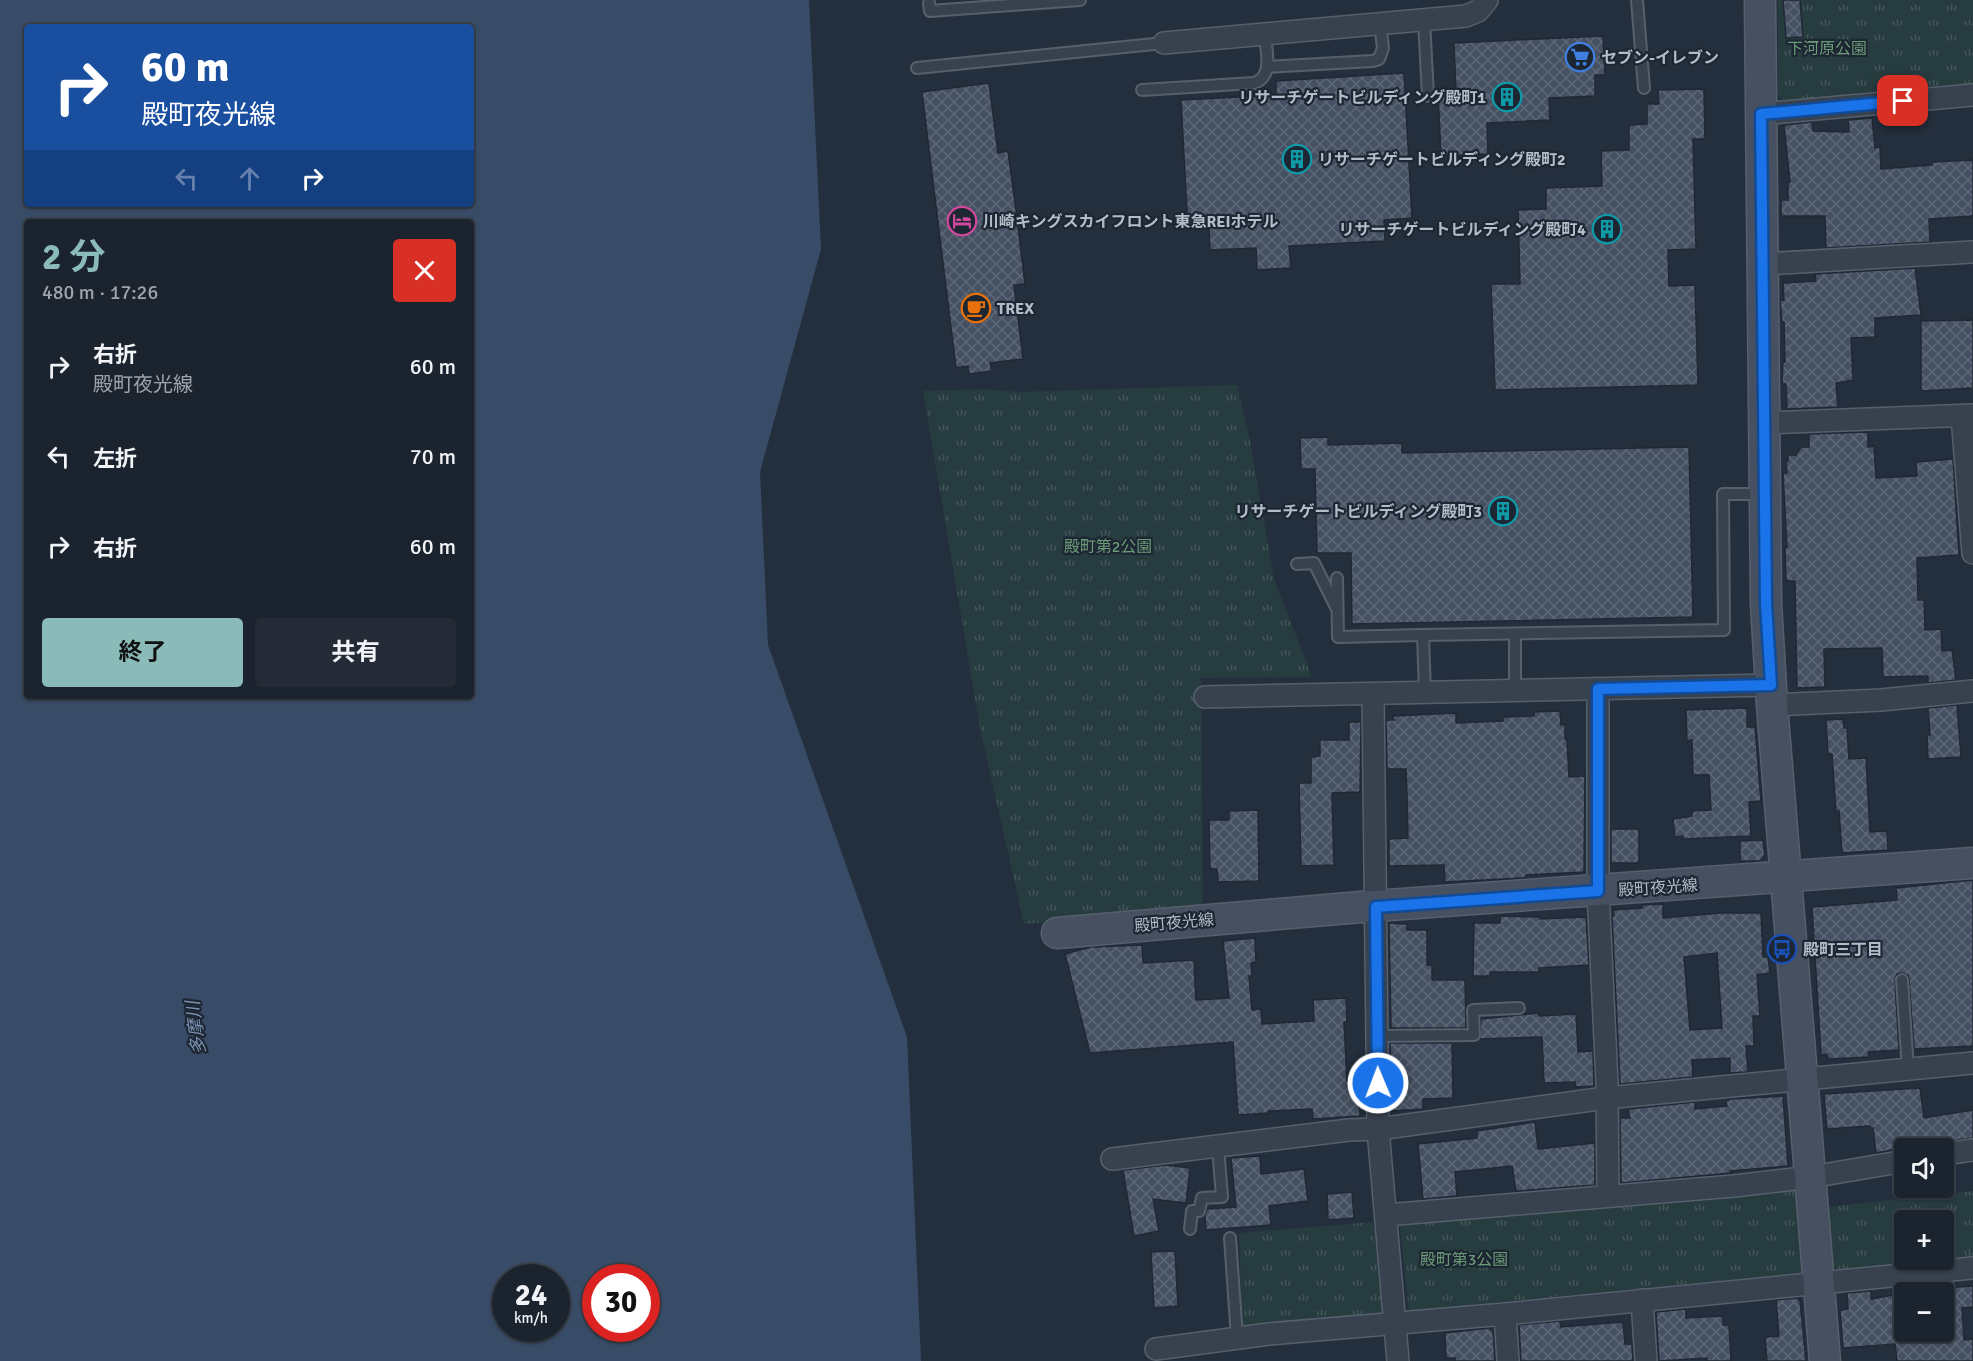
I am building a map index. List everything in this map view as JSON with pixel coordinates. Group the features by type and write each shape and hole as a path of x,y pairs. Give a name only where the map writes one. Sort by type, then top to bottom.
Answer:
{"street":[{"path":"1164,44 1466,16 1478,11 1487,0"},
{"path":"1760,0 1766,603 1771,695 1825,1361"},
{"path":"1761,114 1973,95"},
{"path":"1763,264 1973,252"},
{"path":"1764,423 1903,412 1967,415 1973,554"},
{"path":"1598,689 1598,891 1608,1196"},
{"path":"1205,697 1598,689 1881,700 1973,691"},
{"path":"1373,694 1378,1129 1398,1361"},
{"name":"殿町夜光線","path":"1057,933 1973,863"},
{"path":"1112,1158 1349,1130 1378,1129 1606,1098 1973,1063"},
{"path":"1954,1153 1973,1150"},
{"path":"1386,1215 1734,1186 1811,1177 1894,1163"},
{"path":"1155,1349 1237,1338 1973,1268"},
{"path":"1642,1300 1646,1361"},
{"path":"1505,1314 1508,1361"}],"lane":[{"path":"929,3 930,11 1080,0"},
{"path":"1637,0 1644,88"},
{"path":"1424,20 1428,96"},
{"path":"1267,67 1379,59 1383,48 1380,24"},
{"path":"1142,90 1261,81 1267,67 1265,34"},
{"path":"917,68 1164,44"},
{"path":"1337,578 1338,637 1724,630 1723,494 1765,494"},
{"path":"1297,564 1314,563 1337,610"},
{"path":"1515,634 1515,691"},
{"path":"1423,635 1425,693"},
{"path":"1902,980 1908,1070"},
{"path":"1377,1036 1474,1035 1473,1010 1519,1008"},
{"path":"1190,1229 1192,1211 1199,1211 1202,1198 1222,1197 1218,1147"},
{"path":"1230,1238 1237,1338"}],"green space":[{"name":"下河原公園","path":"1778,0 1973,0 1973,85 1783,101 1778,95"},
{"name":"殿町第2公園","path":"1237,385 1248,430 1274,579 1312,677 1201,678 1203,910 1024,924 980,728 923,391 986,389 1018,392"},
{"name":"殿町第3公園","path":"1795,1183 1803,1275 1793,1278 1695,1283 1409,1311 1399,1217"},
{"path":"1973,1191 1973,1260 1954,1262 1954,1210 1894,1210 1894,1266 1839,1271 1833,1267 1828,1207 1910,1198 1954,1198 1954,1193"},
{"path":"1373,1222 1384,1313 1242,1327 1239,1233"}],"water":[{"name":"多摩川","path":"0,0 809,0 821,249 760,472 768,645 907,1037 921,1361 0,1361"}],"building":[{"path":"1783,0 1800,0 1803,37 1786,38"},
{"name":"リサーチゲートビルディング殿町1","path":"1603,36 1605,75 1595,75 1595,96 1549,98 1550,120 1487,123 1488,154 1441,156 1438,93 1456,92 1454,43"},
{"name":"リサーチゲートビルディング殿町2","path":"1404,73 1412,218 1384,220 1385,241 1289,246 1291,268 1257,270 1256,248 1210,250 1209,229 1188,230 1181,100 1276,95 1276,81"},
{"path":"989,83 998,153 1008,151 1017,218 1025,284 1014,285 1023,359 990,363 992,371 969,374 968,366 956,368 922,92"},
{"name":"リサーチゲートビルディング殿町4","path":"1704,89 1705,139 1693,139 1696,249 1668,250 1669,286 1695,285 1698,385 1495,390 1491,284 1520,284 1518,210 1546,209 1546,188 1602,186 1601,151 1629,150 1629,125 1647,124 1647,104 1659,104 1658,90"},
{"path":"1872,118 1875,148 1880,147 1881,169 1932,165 1932,162 1973,160 1973,216 1929,219 1930,242 1826,248 1825,216 1781,216 1781,200 1788,200 1788,182 1790,182 1784,125 1812,122 1813,131 1849,132 1848,120"},
{"path":"1915,268 1921,315 1875,318 1875,337 1851,338 1853,380 1836,383 1838,407 1787,409 1786,384 1782,384 1783,362 1785,362 1784,322 1782,322 1780,300 1784,300 1783,283 1816,281 1815,274"},
{"path":"1973,320 1973,388 1921,391 1921,321"},
{"path":"1868,432 1868,447 1874,446 1876,478 1917,476 1916,462 1953,459 1959,555 1917,558 1918,600 1924,600 1925,630 1941,629 1942,651 1952,650 1956,680 1928,683 1928,676 1883,677 1882,648 1824,649 1825,687 1797,688 1795,581 1786,581 1785,547 1787,547 1783,473 1787,473 1786,461 1788,461 1788,455 1796,455 1801,447 1809,447 1809,434"},
{"name":"リサーチゲートビルディング殿町3","path":"1328,437 1328,445 1402,443 1402,453 1689,447 1693,617 1352,624 1351,553 1317,553 1315,469 1301,469 1300,438"},
{"path":"1957,705 1961,757 1928,759 1927,735 1930,735 1928,708"},
{"path":"1747,708 1747,727 1755,727 1761,801 1749,802 1751,836 1683,839 1683,836 1675,837 1673,819 1692,816 1692,811 1711,810 1709,775 1693,775 1692,740 1687,741 1686,710"},
{"path":"1560,711 1561,725 1565,724 1569,777 1585,776 1584,872 1445,882 1444,865 1389,866 1389,839 1408,838 1406,769 1387,769 1386,720 1394,720 1393,716 1456,713 1456,723 1503,721 1503,717 1534,716 1534,712"},
{"path":"1843,719 1844,728 1847,728 1849,759 1866,758 1870,832 1887,831 1888,850 1842,853 1839,811 1836,812 1832,754 1828,754 1826,720"},
{"path":"1349,722 1361,722 1360,792 1332,793 1334,865 1301,866 1299,783 1311,783 1311,757 1320,756 1320,740 1349,740"},
{"path":"1258,810 1259,881 1218,882 1217,869 1210,869 1209,820 1229,820 1229,811"},
{"path":"1611,829 1639,829 1639,863 1611,863"},
{"path":"1763,840 1765,855 1760,861 1740,861 1740,841"},
{"path":"1973,880 1973,1046 1914,1049 1909,980 1908,975 1902,973 1897,974 1895,981 1899,1050 1868,1052 1869,1057 1828,1059 1827,1054 1821,1055 1812,907 1897,900 1896,888"},
{"path":"1663,904 1663,918 1721,913 1761,913 1763,957 1768,957 1770,973 1757,975 1760,1016 1753,1016 1754,1046 1746,1046 1748,1072 1730,1073 1730,1058 1692,1060 1693,1077 1620,1084 1612,916 1614,916 1613,910 1642,908 1642,905","holes":["1717,953 1722,1028 1690,1030 1684,957"]},
{"path":"1500,916 1540,917 1540,919 1586,917 1589,965 1539,968 1539,972 1490,972 1490,976 1473,976 1474,923 1500,923"},
{"path":"1389,923 1407,924 1407,930 1427,930 1427,965 1432,965 1432,980 1465,980 1466,1028 1391,1028"},
{"path":"1255,938 1256,962 1251,963 1252,976 1249,976 1252,1010 1261,1009 1262,1024 1314,1021 1313,1000 1346,998 1347,1022 1344,1022 1347,1081 1349,1081 1349,1086 1358,1085 1360,1116 1313,1119 1312,1109 1238,1115 1233,1042 1090,1053 1065,954 1091,947 1142,945 1143,963 1194,960 1196,1000 1229,998 1223,941"},
{"path":"1539,1013 1539,1016 1576,1014 1578,1052 1593,1051 1594,1086 1576,1087 1575,1082 1544,1083 1542,1037 1480,1039 1481,1019"},
{"path":"1390,1043 1452,1043 1453,1098 1423,1099 1423,1109 1392,1111"},
{"path":"1920,1088 1924,1118 1973,1110 1973,1138 1954,1140 1954,1138 1894,1138 1894,1150 1876,1153 1873,1128 1870,1126 1827,1129 1824,1094"},
{"path":"1783,1096 1788,1166 1621,1183 1620,1118 1630,1118 1628,1109 1695,1102 1695,1109 1727,1106 1726,1101 1731,1099"},
{"path":"1535,1122 1538,1149 1595,1143 1595,1185 1516,1191 1512,1166 1455,1172 1457,1196 1423,1199 1418,1144 1477,1138 1477,1131"},
{"path":"1260,1156 1261,1174 1304,1169 1308,1201 1269,1206 1271,1225 1206,1230 1207,1209 1236,1207 1231,1158"},
{"path":"1165,1165 1190,1168 1186,1203 1153,1199 1159,1231 1134,1236 1123,1170"},
{"path":"1352,1192 1354,1218 1328,1220 1327,1194"},
{"path":"1175,1251 1178,1306 1154,1308 1151,1252"},
{"path":"1973,1286 1973,1307 1962,1308 1964,1340 1973,1339 1973,1361 1897,1361 1895,1344 1843,1348 1840,1310 1848,1309 1847,1293 1871,1291 1871,1299 1894,1295 1894,1342 1954,1342 1954,1287"},
{"path":"1797,1298 1800,1301 1806,1361 1767,1361 1765,1337 1779,1336 1776,1300"},
{"path":"1686,1309 1686,1318 1723,1316 1723,1325 1729,1325 1731,1361 1707,1361 1707,1358 1659,1361 1656,1312"},
{"path":"1560,1321 1561,1327 1623,1322 1625,1344 1632,1344 1633,1361 1521,1361 1519,1325"},
{"path":"1490,1328 1493,1330 1495,1361 1455,1361 1455,1358 1446,1358 1445,1333"}],"place":[{"name":"セブン-イレブン","path":"1580,57"},
{"name":"リサーチゲートビルディング殿町1","path":"1507,97"},
{"name":"リサーチゲートビルディング殿町2","path":"1297,159"},
{"name":"川崎キングスカイフロント東急REIホテル","path":"962,221"},
{"name":"リサーチゲートビルディング殿町4","path":"1607,229"},
{"name":"TREX","path":"976,308"},
{"name":"リサーチゲートビルディング殿町3","path":"1503,511"},
{"name":"殿町三丁目","path":"1782,949"}],"route":[{"path":"1378,1083 1376,907 1598,891 1598,689 1771,685 1766,603 1761,114 1903,101"}]}
